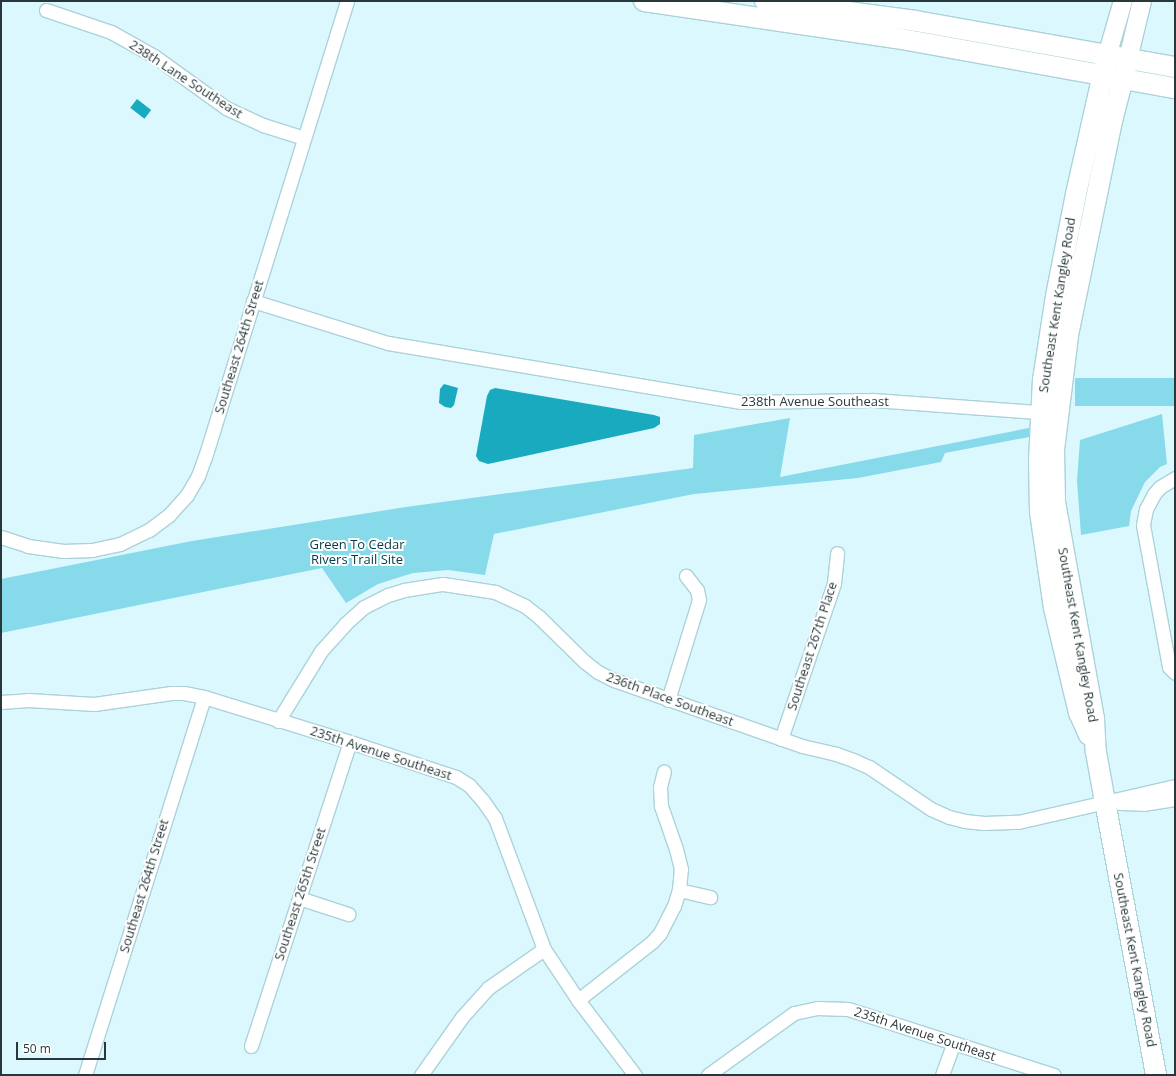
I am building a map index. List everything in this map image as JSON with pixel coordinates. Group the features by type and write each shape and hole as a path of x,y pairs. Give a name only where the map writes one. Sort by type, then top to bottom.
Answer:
{"main road":[{"path":"644,1 896,38 1123,80 1175,88"},
{"path":"708,1 713,1"},
{"path":"764,1 916,21 1175,67"},
{"name":"Southeast Kent Kangley Road","path":"1049,413 1043,380 1056,296 1102,76 1123,1"},
{"name":"Southeast Kent Kangley Road","path":"1142,1 1112,121 1071,321 1049,413 1040,512 1054,608 1079,713 1096,752 1156,1075"}],"street":[{"name":"Southeast 264th Street","path":"1,537 28,546 62,551 92,550 126,541 150,530 169,515 188,495 198,476 346,1"},
{"name":"238th Lane Southeast","path":"46,10 111,32 154,56 226,108 263,125 304,138"},
{"name":"238th Avenue Southeast","path":"253,300 388,343 741,402 873,400 1049,413"},
{"path":"1175,478 1160,487 1150,500 1143,525 1170,667 1175,673"},
{"name":"Southeast 267th Place","path":"781,739 834,583 837,553"},
{"path":"668,700 700,600 698,590 686,576"},
{"name":"236th Place Southeast","path":"278,721 321,651 345,624 364,607 388,595 404,590 443,584 485,590 513,600 539,617 585,662 598,672 614,680 781,739 853,760 868,767 931,809 965,822 997,824 1018,822 1175,786"},
{"name":"235th Avenue Southeast","path":"1,702 28,700 94,704 111,703 171,692 184,693 204,697 350,742 456,777 469,785 495,818 544,949 578,1000 634,1075"},
{"name":"Southeast 264th Street","path":"85,1075 204,697"},
{"name":"Southeast 265th Street","path":"251,1046 350,742"},
{"path":"578,1000 652,942 666,922 679,890 681,869 661,806 660,787 664,771"},
{"path":"1105,802 1143,804 1175,799"},
{"path":"679,890 710,897"},
{"path":"299,898 348,914"},
{"path":"421,1075 462,1017 488,988 544,949"},
{"name":"235th Avenue Southeast","path":"708,1075 794,1013 817,1008 848,1009 953,1044 1054,1075"},
{"path":"942,1075 953,1044"}],"green space":[{"path":"1075,378 1175,378 1175,406 1075,406"},
{"path":"1162,414 1167,464 1160,467 1145,482 1131,511 1129,526 1081,535 1077,481 1080,440"},
{"name":"Green To Cedar Rivers Trail Site","path":"790,418 780,477 1029,428 1029,437 945,453 941,462 858,478 694,494 494,534 485,575 448,570 413,573 378,584 346,603 322,568 1,633 1,579 192,541 406,507 693,468 694,435"}],"shaded area":[{"path":"137,99 151,110 144,119 130,108"},
{"path":"444,384 458,388 454,405 451,408 445,407 439,403 440,389"},
{"path":"495,388 654,415 660,417 660,424 654,428 488,464 479,461 476,456 487,396 490,390"}]}
